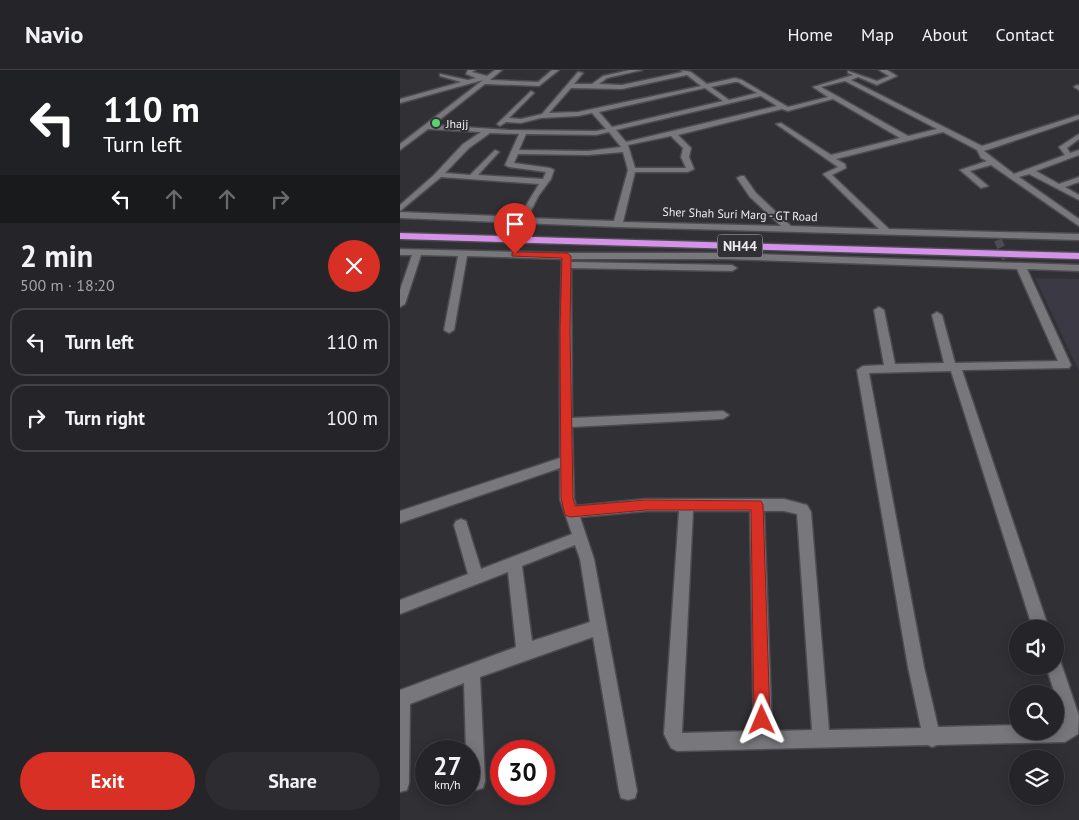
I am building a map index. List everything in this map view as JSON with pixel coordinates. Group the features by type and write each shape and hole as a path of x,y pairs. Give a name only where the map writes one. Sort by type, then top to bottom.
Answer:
{"highway":[{"name":"Sher Shah Suri Marg - GT Road","path":"400,228 1079,247"},
{"name":"NH44","path":"400,236 1079,256"}],"street":[{"path":"472,70 468,73 484,80"},
{"path":"400,148 499,70"},
{"path":"401,100 469,82 484,80 539,84 556,70"},
{"path":"593,86 605,77 625,71 639,70"},
{"path":"848,70 877,84 894,76 882,70"},
{"path":"569,86 621,88 686,72 728,102"},
{"path":"503,120 519,121 544,114 580,73"},
{"path":"442,75 469,82"},
{"path":"857,76 816,86 907,138"},
{"path":"845,79 981,149 1079,118"},
{"path":"538,116 578,114 738,80 782,107"},
{"path":"400,209 440,175 466,146 490,131 530,93"},
{"path":"427,127 490,131 594,133 762,94"},
{"path":"516,152 588,152 625,147 782,107 788,108 834,97"},
{"path":"595,110 595,113 613,130 625,147 632,170 618,224"},
{"path":"779,124 843,167 827,175 887,232"},
{"path":"830,158 942,130"},
{"path":"522,220 535,195 545,182 550,170 509,165 523,132"},
{"path":"632,170 689,170 685,157 687,146 673,134"},
{"path":"1069,156 1063,147 1079,136"},
{"path":"981,149 981,154 1079,223 1061,232 1061,237"},
{"path":"472,177 495,152"},
{"path":"1013,177 1079,152"},
{"path":"984,186 964,170 992,162"},
{"path":"1030,171 1079,198"},
{"path":"440,175 545,182"},
{"path":"741,178 753,195 789,229"},
{"path":"1058,187 1079,179"},
{"name":"Sher Shah Suri Marg - GT Road","path":"400,215 997,237 1079,237"},
{"path":"400,252 463,253 566,261 732,268"},
{"path":"400,304 418,252"},
{"path":"449,330 463,253"},
{"path":"566,261 725,256 1012,264 1079,268"},
{"path":"566,261 567,498 570,512 587,559 628,791"},
{"path":"932,738 916,667 863,372 866,369 890,368 1066,365 1012,264"},
{"path":"879,310 890,368"},
{"path":"937,314 1038,620"},
{"path":"566,423 723,415"},
{"path":"400,517 566,461"},
{"path":"570,512 646,505 793,505 800,507 804,512 821,739"},
{"path":"686,505 673,738 677,742 1059,734 1068,731 1072,728 1073,724 1057,675"},
{"path":"757,505 763,739"},
{"path":"461,525 476,576"},
{"path":"400,607 580,537"},
{"path":"514,562 525,651"},
{"path":"400,784 401,699 525,651 599,627"},
{"path":"472,672 474,740"}],"shaded area":[{"path":"1035,278 1079,279 1079,371"}],"tunnel":[{"path":"998,240 1006,259"}],"place":[{"name":"Jhajj","path":"436,123"}],"route":[{"path":"515,254 567,256 565,331 566,480 567,504 570,512 670,504 757,505 762,720"}]}
